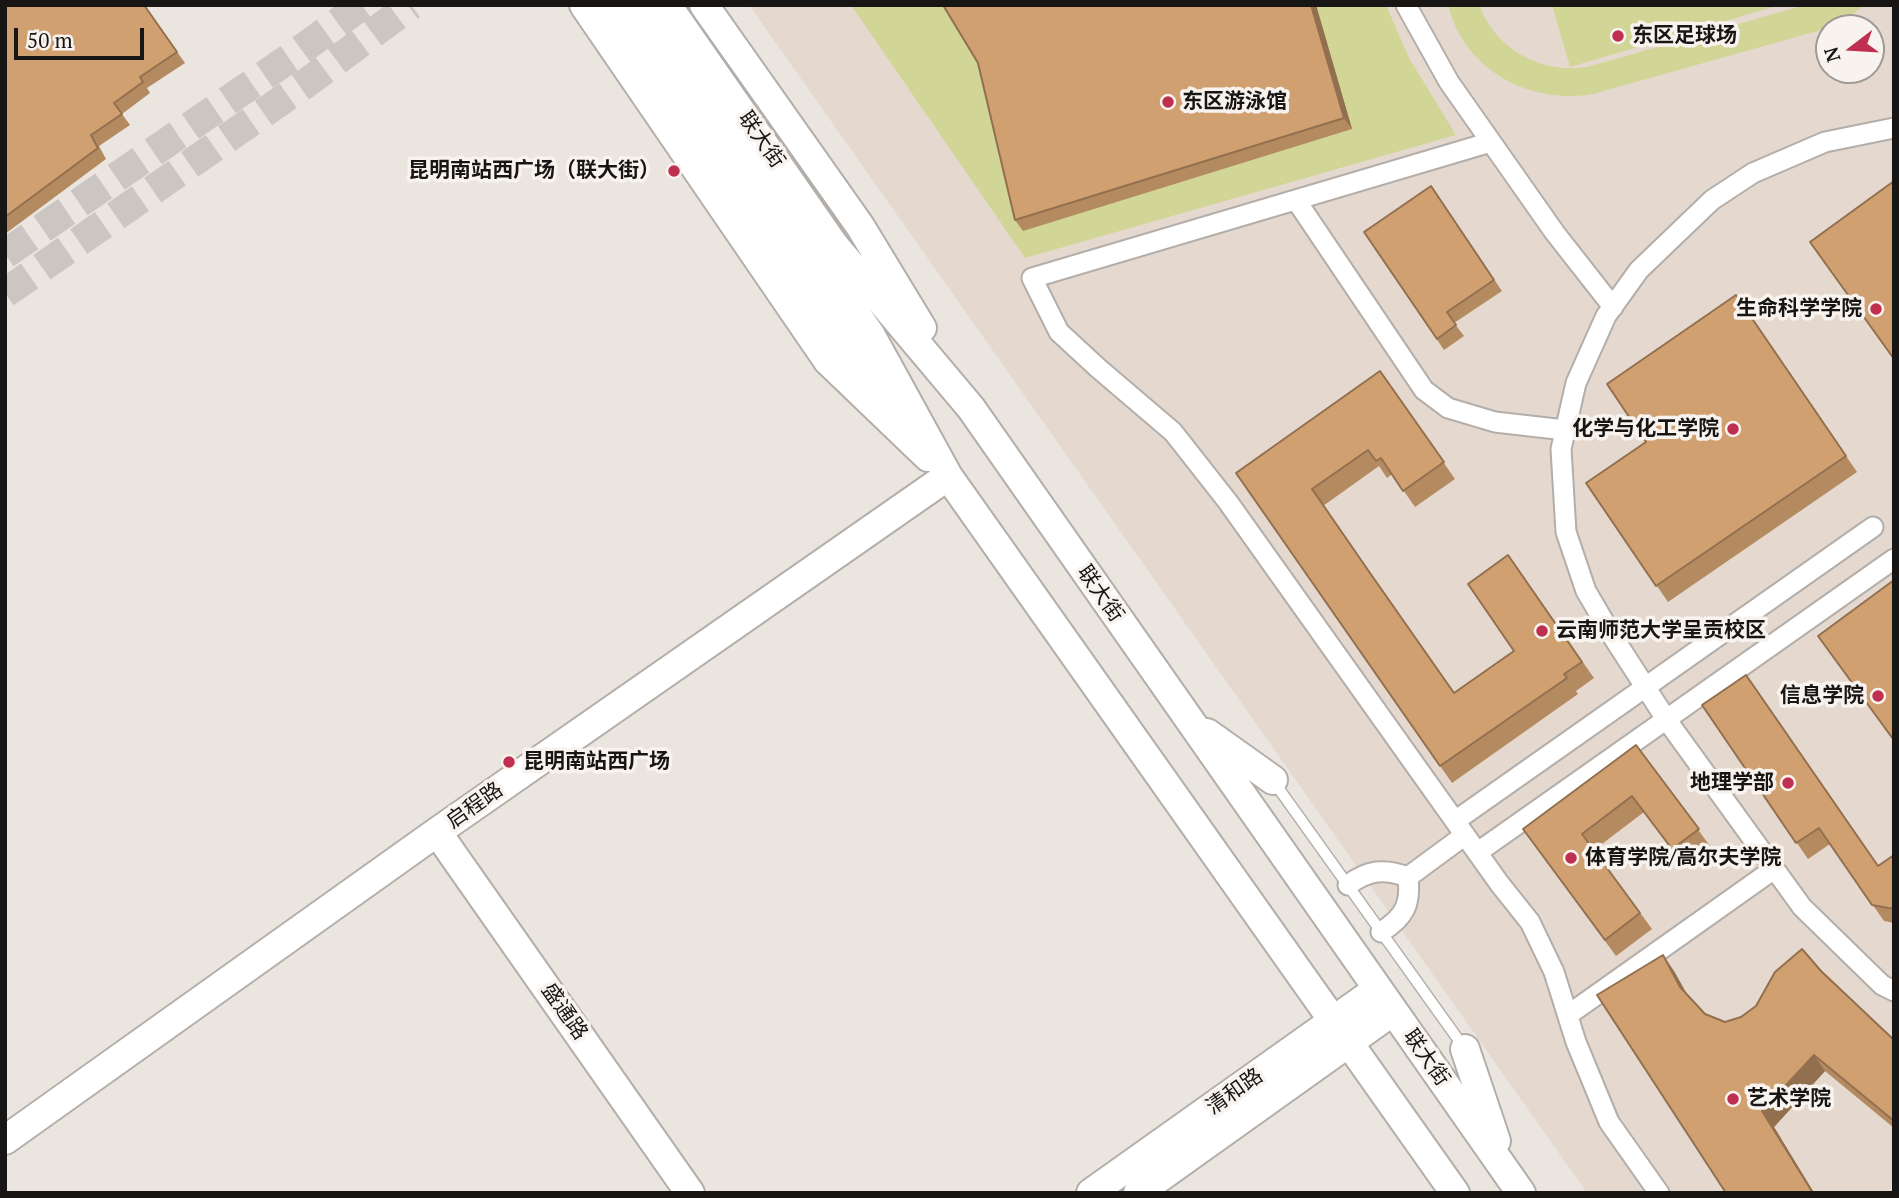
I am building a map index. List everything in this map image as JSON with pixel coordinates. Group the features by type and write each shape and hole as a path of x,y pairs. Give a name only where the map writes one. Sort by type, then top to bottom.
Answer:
{"main road":[{"path":"584,5 828,361 948,476"},
{"path":"611,5 848,348 948,476"},
{"name":"联大街","path":"640,5 870,334 948,476 1455,1193"},
{"name":"联大街","path":"667,5 834,245 971,408 1513,1182"},
{"path":"704,5 860,226 971,408"},
{"name":"启程路","path":"5,1140 437,832 948,476"},
{"path":"1189,720 1273,780"},
{"name":"盛通路","path":"437,832 690,1193"},
{"name":"清和路","path":"1138,1193 1386,1000"},
{"name":"清和路","path":"1091,1193 1343,1031"},
{"path":"1465,1049 1513,1182"}],"street":[{"path":"1406,5 1449,82 1555,233 1613,307"},
{"path":"1894,128 1825,142 1753,173 1712,200 1648,261 1606,316 1576,383 1561,449 1566,532 1586,592 1666,719 1802,907 1882,985 1894,992"},
{"path":"1491,142 1032,278 1059,331 1173,432 1228,502 1530,922 1554,972 1609,1122 1659,1193"},
{"path":"1296,200 1424,390 1448,408 1495,422 1565,430"},
{"path":"1408,877 1460,828 1645,687 1873,527"},
{"path":"1478,852 1894,559"},
{"path":"1568,1015 1774,869"},
{"path":"1348,886 1361,875 1376,870 1393,871 1408,877"},
{"path":"1381,932 1395,923 1405,909 1410,893 1408,877"}],"lane":[{"path":"1273,780 1465,1049"}],"shaded area":[{"name":"云南师范大学呈贡校区","path":"749,5 1894,5 1894,1193 1587,1193"}],"green space":[{"name":"东区游泳馆","path":"851,5 1386,5 1409,58 1456,135 1025,258"},
{"path":"1448,5 1479,5 1497,35 1522,56 1553,67 1570,68 1587,67 1805,5 1865,5 1852,14 1815,14 1815,32 1593,94 1569,96 1524,88 1503,78 1484,65 1456,28"},
{"name":"东区足球场","path":"1552,5 1780,5 1570,67"}],"building":[{"path":"5,5 144,5 177,52 140,77 143,82 114,103 122,114 91,135 98,148 5,217"},
{"name":"东区游泳馆","path":"943,5 1311,5 1344,118 1015,220 978,63"},
{"name":"生命科学学院","path":"1894,181 1894,359 1810,242"},
{"path":"1431,186 1494,280 1447,312 1456,325 1437,339 1364,232"},
{"name":"化学与化工学院","path":"1736,295 1846,456 1656,586 1586,483 1646,442 1607,384"},
{"path":"1380,371 1444,462 1403,491 1381,458 1376,461 1368,450 1312,489 1370,573 1454,693 1514,651 1468,584 1508,555 1582,662 1564,674 1567,678 1440,766 1236,473"},
{"name":"信息学院","path":"1894,580 1894,738 1893,739 1818,636"},
{"name":"地理学部","path":"1746,675 1878,866 1894,855 1894,909 1872,905 1819,828 1796,843 1702,705"},
{"name":"体育学院/高尔夫学院","path":"1636,745 1699,829 1672,849 1632,796 1582,834 1640,913 1605,940 1523,829"},
{"name":"艺术学院","path":"1802,949 1821,971 1894,1040 1894,1121 1814,1055 1762,1111 1813,1193 1726,1193 1597,995 1663,955 1680,987 1705,1014 1725,1022 1741,1017 1756,1006 1775,972"}],"tunnel":[{"path":"5,254 294,55 362,5"},
{"path":"5,293 305,84 411,5"}],"place":[{"name":"东区足球场","path":"1618,36"},
{"name":"东区游泳馆","path":"1168,102"},
{"name":"昆明南站西广场（联大街）","path":"674,171"},
{"name":"生命科学学院","path":"1876,309"},
{"name":"化学与化工学院","path":"1733,429"},
{"name":"云南师范大学呈贡校区","path":"1542,631"},
{"name":"信息学院","path":"1878,696"},
{"name":"昆明南站西广场","path":"509,762"},
{"name":"地理学部","path":"1788,783"},
{"name":"体育学院/高尔夫学院","path":"1571,858"},
{"name":"艺术学院","path":"1733,1099"}]}
